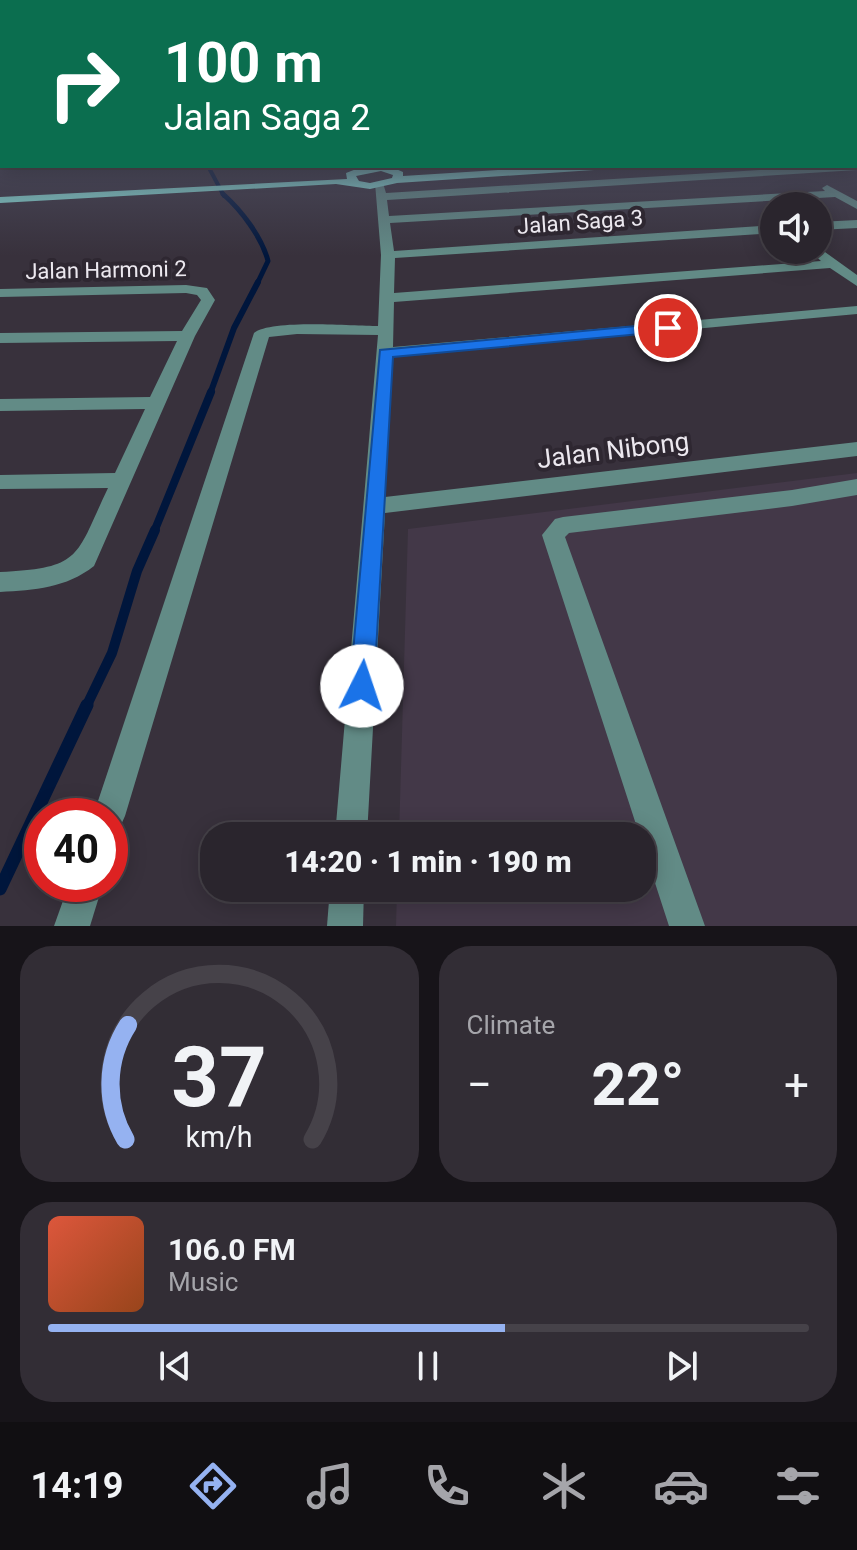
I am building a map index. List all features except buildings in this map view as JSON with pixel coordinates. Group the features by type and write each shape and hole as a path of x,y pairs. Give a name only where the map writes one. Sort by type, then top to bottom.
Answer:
{"main road":[{"path":"355,183 349,178 424,169"},
{"path":"0,200 199,184 516,169"},
{"path":"251,181 355,183 378,174"},
{"path":"0,189 199,184"}],"street":[{"path":"352,822 386,342 388,255 378,174 611,182 812,169"},
{"path":"796,170 857,206"},
{"path":"611,182 643,216"},
{"path":"383,220 837,194"},
{"path":"832,225 857,224"},
{"name":"Jalan Saga 3","path":"388,255 657,231 760,229"},
{"path":"387,298 833,264 857,282"},
{"name":"Jalan Harmoni 2","path":"0,293 202,291 208,300 187,336"},
{"path":"115,798 262,333 297,329 386,342 857,310"},
{"path":"0,338 187,336 86,559 70,574 41,580 0,582"},
{"path":"0,405 157,403"},
{"name":"Jalan Nibong","path":"375,506 857,449"},
{"path":"0,482 124,480"},
{"path":"687,926 553,535 563,525 792,498 857,487"},
{"path":"72,926 80,902"},
{"path":"345,926 346,902"}],"shaded area":[{"path":"857,473 857,926 396,926 397,902 656,902 656,822 399,822 408,529"}],"waterway":[{"path":"210,169 224,196"},
{"path":"223,194 250,224 265,252 268,261 257,283"},
{"path":"210,394 234,328 257,283"},
{"path":"154,532 211,392"},
{"path":"86,707 112,653 137,571 155,530"},
{"path":"0,889 87,705"}],"route":[{"path":"362,686 385,353 668,328"}]}
